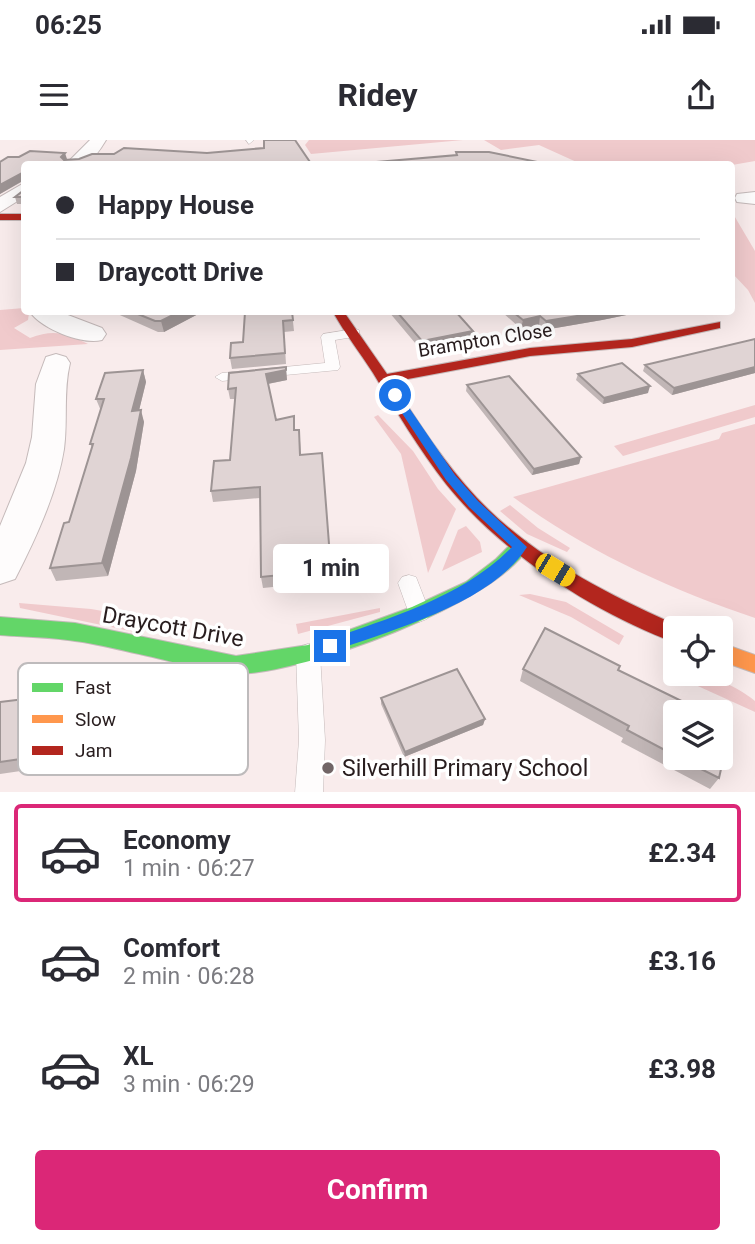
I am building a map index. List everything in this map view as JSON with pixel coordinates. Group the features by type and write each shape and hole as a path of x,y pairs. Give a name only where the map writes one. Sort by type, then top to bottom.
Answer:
{"street":[{"path":"78,161 98,140"},
{"path":"0,206 21,191"},
{"path":"0,217 21,217"},
{"path":"48,315 92,334"},
{"path":"340,315 450,478 474,504 520,547 593,593 663,628"},
{"name":"Brampton Close","path":"384,379 530,352 632,343 716,325"},
{"path":"0,568 42,468 47,446 51,377 56,363"},
{"name":"Draycott Drive","path":"248,663 308,654 419,613 473,587 520,547"},
{"name":"Draycott Drive","path":"0,626 75,632 226,663"},
{"path":"733,656 755,664"}],"lane":[{"path":"222,377 333,367 328,337 354,333"},
{"path":"409,583 419,613"},
{"path":"308,654 312,740 309,792"}],"shaded area":[{"path":"309,140 463,140 311,154 305,145"},
{"path":"484,140 755,140 755,161 735,164 735,161 574,161 539,145 501,150"},
{"path":"735,217 755,251 755,303 748,290 735,276"},
{"path":"21,308 21,315 29,315 28,320 14,328 30,338 60,334 88,344 0,350 0,310"},
{"path":"755,405 755,417 623,456 614,446"},
{"path":"378,415 413,451 438,489 456,509 428,573 401,454 374,417"},
{"path":"755,424 755,618 629,567 570,535 513,497 719,439 722,433"},
{"path":"510,505 538,528 570,548 567,552 527,534 500,511"},
{"path":"466,526 480,542 482,552 442,571 458,530"},
{"path":"530,594 566,602 624,636 619,645 571,617 519,595"},
{"path":"19,603 91,609 143,618 135,632 20,608"},
{"path":"380,608 380,612 298,634 296,624"},
{"path":"698,686 730,686 737,689 755,701 755,712"}],"building":[{"path":"264,140 295,140 309,161 21,161 21,174 0,185 0,162 30,151 65,153 61,157 64,160 79,159 92,154 114,154 124,148 207,153 264,148"},
{"path":"456,152 489,152 532,161 388,161 457,155"},
{"path":"140,315 173,315 161,321"},
{"path":"245,315 292,315 293,320 283,321 285,353 230,358 231,343 243,342"},
{"path":"400,315 459,315 473,331 422,341"},
{"path":"517,315 583,315 546,321 540,316 523,320"},
{"path":"755,339 755,367 674,388 645,365"},
{"path":"622,363 650,386 604,398 578,374"},
{"path":"286,367 286,370 266,374 276,420 294,416 294,430 299,430 300,455 322,453 331,570 261,577 260,487 211,491 214,461 230,460 236,388 228,389 229,373"},
{"path":"143,370 132,411 141,410 131,458 102,563 50,568 64,523 69,522 93,444 90,444 104,399 96,399 105,373"},
{"path":"509,376 581,457 534,469 467,385"},
{"path":"545,628 620,666 618,670 679,700 663,700 663,749 627,730 629,726 523,669"},
{"path":"457,669 485,719 405,752 381,698"},
{"path":"18,700 18,759 0,762 0,702"},
{"path":"703,770 721,770 719,778"}],"traffic: fast":[{"path":"248,663 308,654 419,613 473,587 503,564 520,546"},
{"path":"0,626 75,632 226,663"}],"traffic: slow":[{"path":"733,656 755,664"}],"traffic: jam":[{"path":"0,217 21,217"},
{"path":"340,315 435,458 494,525 567,579 663,628"},
{"path":"384,379 530,352 632,343 716,325"}],"place":[{"name":"Silverhill Primary School","path":"328,768"}],"route":[{"path":"330,646 419,613 473,587 520,547 496,527 450,478 395,395"}]}
